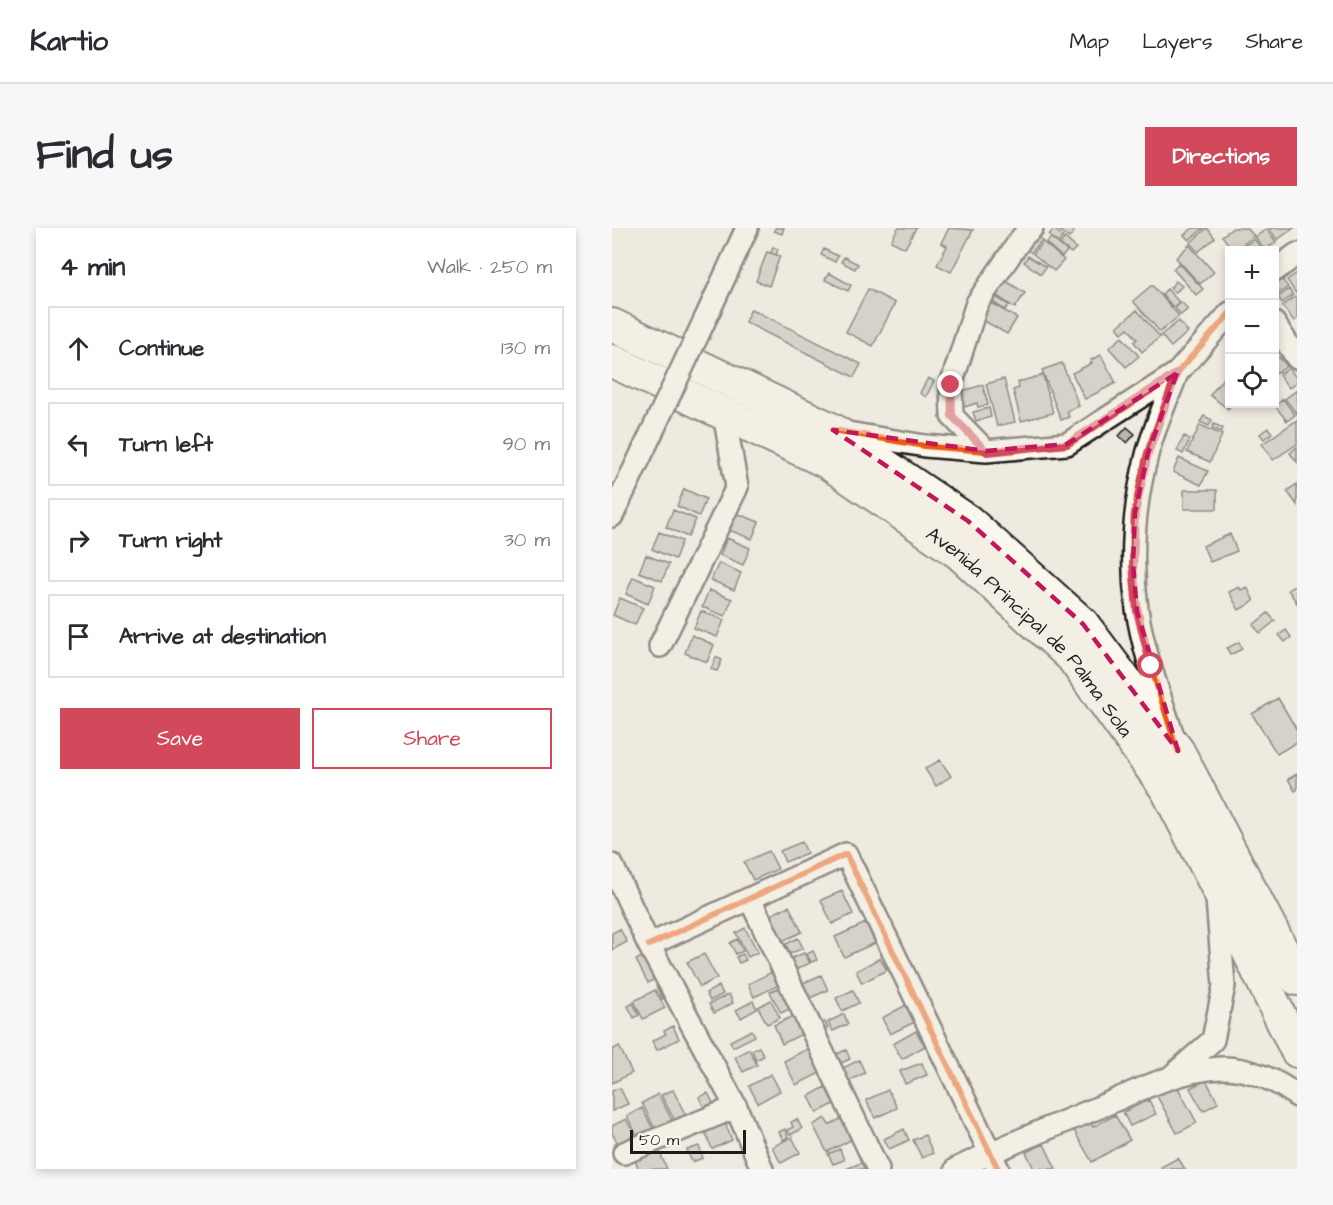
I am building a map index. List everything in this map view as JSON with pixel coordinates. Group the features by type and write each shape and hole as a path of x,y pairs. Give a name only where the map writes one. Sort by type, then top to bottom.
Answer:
{"highway":[{"name":"Avenida Principal de Palma Sola","path":"612,326 833,430 968,521 1083,624 1178,751 1292,961"},
{"name":"Avenida Principal de Palma Sola","path":"612,361 827,462 950,547 1072,657 1167,790 1297,1052"}],"street":[{"path":"612,516 747,228"},
{"path":"987,452 952,416 951,385 977,303 1023,236 1032,228"},
{"path":"1279,268 1297,254"},
{"path":"833,430 925,446 987,452 1067,444 1177,373 1225,319"},
{"path":"1279,329 1297,358"},
{"path":"1177,373 1148,453 1135,513 1133,564 1137,611 1151,666 1178,751"},
{"path":"660,646 737,487 724,414"},
{"path":"649,945 846,854 994,1161"},
{"path":"612,866 649,945 736,1107 762,1169"},
{"path":"1172,1077 1213,1040 1224,986 1215,883"},
{"path":"750,899 878,1169"},
{"path":"956,1169 994,1161 1172,1077 1222,1068 1252,1072 1290,1090 1297,1096"},
{"path":"624,1153 736,1107"}],"highlighted area":[{"path":"1177,373 1148,453 1135,513 1133,564 1137,611 1178,751 1083,624 968,521 833,430 986,451 1067,444"}],"building":[{"path":"775,228 784,228 782,234 774,231"},
{"path":"898,228 916,228 905,248 891,241"},
{"path":"949,228 973,230 951,272 937,265 947,246 941,243"},
{"path":"1056,228 1070,228 1074,232 1069,238"},
{"path":"1193,228 1204,228 1189,240 1184,235"},
{"path":"1207,228 1215,238 1198,252 1190,243"},
{"path":"1233,228 1247,228 1254,236 1241,246 1230,246 1222,236"},
{"path":"1269,228 1294,228 1277,240"},
{"path":"1054,229 1063,237 1058,243 1049,235"},
{"path":"1267,229 1276,242 1270,246 1262,246 1255,237"},
{"path":"1037,236 1042,240 1031,253 1026,248"},
{"path":"1051,238 1067,251 1062,257 1046,243"},
{"path":"1065,238 1076,248 1071,253 1060,244"},
{"path":"1254,239 1260,246 1244,246"},
{"path":"1043,242 1064,260 1054,271 1033,254"},
{"path":"1189,245 1214,272 1200,284 1176,258"},
{"path":"773,247 778,249 776,255 771,253"},
{"path":"824,249 838,256 835,262 821,255"},
{"path":"767,252 780,256 769,286 756,281"},
{"path":"1028,256 1046,267 1041,274 1024,262"},
{"path":"844,257 858,264 855,269 841,262"},
{"path":"1179,263 1203,289 1196,295 1173,269"},
{"path":"829,273 851,285 848,291 825,280"},
{"path":"1297,273 1297,295 1287,280"},
{"path":"1281,278 1288,287 1279,293"},
{"path":"1006,281 1025,293 1015,308 996,295"},
{"path":"1176,281 1182,286 1175,293 1170,288"},
{"path":"1152,285 1179,316 1160,332 1133,301"},
{"path":"868,289 895,303 873,346 846,332"},
{"path":"1167,289 1179,302 1173,307 1162,294"},
{"path":"1289,289 1293,295 1282,303 1279,296"},
{"path":"996,297 1009,305 1005,310 993,302"},
{"path":"1295,297 1297,319 1294,321 1282,306"},
{"path":"1181,302 1188,309 1181,315 1175,308"},
{"path":"991,303 1017,318 1007,334 981,319"},
{"path":"751,309 861,364 854,377 745,322"},
{"path":"1137,310 1160,337 1142,352 1134,342 1137,339 1128,328 1122,333 1117,327"},
{"path":"1179,321 1188,332 1171,347 1161,335"},
{"path":"1122,337 1139,356 1126,367 1109,348"},
{"path":"1101,355 1116,383 1085,399 1072,373 1092,363 1091,360"},
{"path":"1279,357 1287,366 1279,372"},
{"path":"1062,363 1079,406 1067,411 1069,417 1061,420 1042,370"},
{"path":"1289,368 1297,382 1289,388 1279,375"},
{"path":"1043,375 1053,413 1021,421 1013,390 1019,388 1018,382"},
{"path":"1225,376 1225,407 1210,395"},
{"path":"928,378 934,381 926,397 920,393"},
{"path":"1004,379 1015,422 997,426 986,384"},
{"path":"983,385 988,405 978,407 977,403 961,408 959,399 963,398 962,391"},
{"path":"1297,390 1297,414 1285,399"},
{"path":"1283,399 1295,415 1287,421 1277,408 1279,408 1279,402"},
{"path":"989,408 991,417 976,421 973,412"},
{"path":"1204,416 1212,420 1209,426 1200,422"},
{"path":"1297,420 1297,444 1273,460 1262,444"},
{"path":"1214,424 1223,428 1221,432 1212,428"},
{"path":"1200,425 1222,435 1210,462 1187,452"},
{"path":"1127,427 1135,434 1127,443 1119,436"},
{"path":"1268,428 1272,433 1264,439 1260,434"},
{"path":"1184,436 1190,439 1183,454 1177,451"},
{"path":"1297,447 1297,462 1290,453"},
{"path":"1179,458 1208,471 1201,485 1173,472"},
{"path":"1297,484 1297,505 1287,491"},
{"path":"684,489 706,499 699,516 677,506"},
{"path":"1184,490 1217,490 1217,509 1184,509"},
{"path":"673,510 696,519 688,537 666,527"},
{"path":"736,513 759,522 752,539 729,530"},
{"path":"659,532 682,541 675,559 652,549"},
{"path":"1230,534 1237,551 1210,562 1203,546"},
{"path":"727,538 750,548 743,565 720,555"},
{"path":"646,555 669,564 662,581 639,572"},
{"path":"719,563 741,573 734,590 711,580"},
{"path":"633,577 655,586 648,604 626,594"},
{"path":"1297,584 1297,603 1288,590"},
{"path":"1239,587 1241,590 1247,587 1254,601 1239,610 1229,592"},
{"path":"709,590 732,599 725,616 702,607"},
{"path":"620,598 643,608 635,625 613,615"},
{"path":"701,611 724,620 717,637 694,628"},
{"path":"1268,613 1275,621 1260,633 1253,625"},
{"path":"1286,630 1291,637 1285,642 1279,635"},
{"path":"692,635 714,645 707,662 685,653"},
{"path":"1239,642 1242,649 1230,655 1227,648"},
{"path":"716,657 722,660 717,671 711,669"},
{"path":"1278,698 1297,730 1297,742 1277,754 1252,714"},
{"path":"940,760 951,776 936,786 925,769"},
{"path":"1297,774 1297,790 1295,791 1288,779"},
{"path":"802,842 807,853 785,862 780,851"},
{"path":"769,851 778,869 753,880 744,862"},
{"path":"842,891 853,914 832,924 821,900"},
{"path":"789,906 802,932 778,943 766,917"},
{"path":"866,923 875,943 844,957 835,937"},
{"path":"745,928 758,952 748,957 736,933"},
{"path":"620,929 627,942 612,950 612,933"},
{"path":"798,938 803,948 790,954 786,944"},
{"path":"737,939 743,951 736,954 730,943"},
{"path":"813,951 817,960 811,962 807,954"},
{"path":"804,953 810,963 795,970 790,959"},
{"path":"704,954 717,978 700,987 687,962"},
{"path":"743,954 746,960 739,963 736,957"},
{"path":"646,955 658,977 648,983 636,960"},
{"path":"880,958 887,970 862,983 856,971"},
{"path":"776,970 781,978 776,980 779,985 754,997 748,984"},
{"path":"821,975 828,990 810,998 803,983"},
{"path":"662,983 669,996 662,999 656,986"},
{"path":"785,985 796,1006 781,1013 770,992"},
{"path":"719,986 723,994 710,1001 706,993"},
{"path":"655,990 665,1008 643,1019 634,1001"},
{"path":"853,990 859,1003 842,1011 836,998"},
{"path":"729,994 733,1003 714,1013 709,1004"},
{"path":"771,1000 780,1018 767,1024 758,1007"},
{"path":"753,1001 757,1009 741,1018 736,1010"},
{"path":"633,1003 639,1015 634,1018 628,1006"},
{"path":"908,1004 917,1021 890,1034 882,1018"},
{"path":"844,1014 848,1024 833,1031 828,1022"},
{"path":"796,1015 804,1033 782,1044 774,1025"},
{"path":"825,1022 828,1028 822,1031 819,1024"},
{"path":"673,1026 679,1039 657,1050 652,1041 666,1034 664,1031"},
{"path":"752,1030 755,1036 733,1047 730,1041"},
{"path":"916,1031 925,1046 902,1059 893,1044"},
{"path":"619,1046 632,1073 612,1083 612,1050"},
{"path":"759,1047 764,1056 756,1060 752,1050"},
{"path":"809,1048 822,1072 796,1085 784,1061"},
{"path":"749,1049 757,1065 743,1072 735,1057"},
{"path":"846,1050 850,1059 841,1063 837,1054"},
{"path":"859,1060 865,1073 847,1082 841,1069"},
{"path":"922,1063 927,1075 905,1084 900,1071"},
{"path":"771,1074 780,1091 758,1103 749,1086"},
{"path":"1206,1080 1218,1103 1203,1111 1190,1088"},
{"path":"1177,1086 1197,1123 1177,1133 1157,1096"},
{"path":"825,1087 834,1104 817,1113 809,1096"},
{"path":"620,1088 628,1104 612,1111 612,1091"},
{"path":"673,1090 686,1116 675,1121 661,1095"},
{"path":"888,1090 897,1108 875,1118 866,1100"},
{"path":"708,1093 713,1103 704,1107 699,1097"},
{"path":"658,1094 673,1122 656,1131 642,1103"},
{"path":"1149,1100 1156,1114 1130,1126 1123,1112"},
{"path":"642,1108 654,1131 639,1139 627,1116"},
{"path":"850,1114 861,1135 827,1152 813,1125 825,1118 829,1125"},
{"path":"1115,1115 1130,1140 1092,1162 1072,1127 1088,1117 1093,1127"},
{"path":"626,1119 637,1139 620,1148 612,1133 612,1126"},
{"path":"797,1119 802,1129 790,1135 787,1130 793,1127 791,1122"},
{"path":"725,1123 732,1140 712,1149 705,1131"},
{"path":"785,1129 788,1137 783,1140 779,1132"},
{"path":"904,1129 909,1140 889,1149 884,1139"},
{"path":"925,1135 933,1153 922,1158 913,1140"},
{"path":"792,1137 800,1153 781,1163 772,1147"},
{"path":"1044,1144 1056,1169 1034,1169 1026,1152"},
{"path":"657,1146 667,1169 639,1169 633,1157"},
{"path":"699,1146 703,1158 692,1162 687,1150"},
{"path":"840,1149 844,1160 833,1164 828,1154"},
{"path":"1178,1158 1185,1169 1162,1169 1161,1167"},
{"path":"863,1162 866,1169 846,1169"}],"cycle path":[{"path":"833,430 925,446 986,451 1067,444 1177,373 1225,319"},
{"path":"1177,373 1141,478 1133,546 1134,576 1143,635 1178,751"},
{"path":"649,945 846,854 998,1169"}],"route":[{"path":"951,385 952,416 987,452 1067,444 1177,373 1148,453 1135,513 1133,564 1137,611 1151,666"}]}
